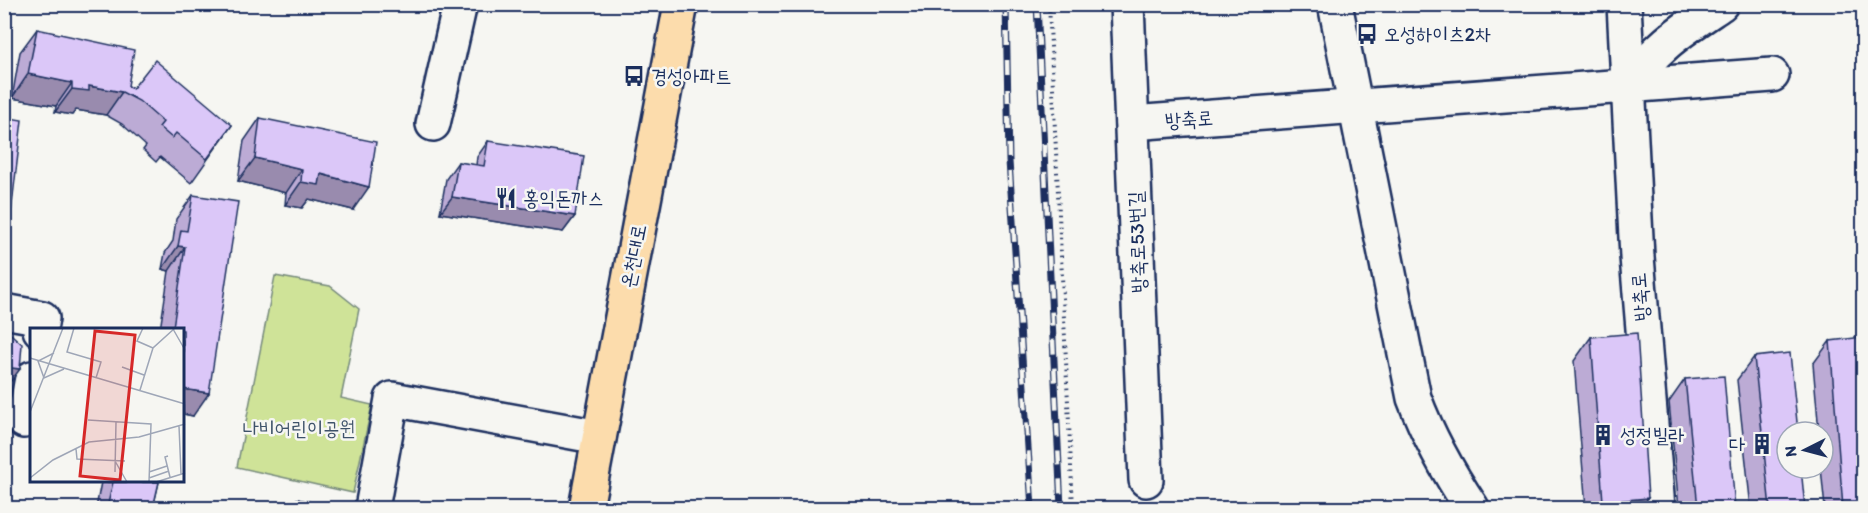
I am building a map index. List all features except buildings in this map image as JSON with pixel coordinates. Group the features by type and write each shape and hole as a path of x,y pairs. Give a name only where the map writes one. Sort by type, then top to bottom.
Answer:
{"main road":[{"name":"온천대로","path":"586,508 681,4"}],"street":[{"path":"433,124 460,4"},
{"name":"방축로53번길","path":"1126,4 1146,480"},
{"path":"1335,4 1414,398 1427,433 1444,466 1472,508"},
{"name":"방축로","path":"1624,4 1637,257 1658,508"},
{"path":"1628,86 1646,60 1667,40 1721,4"},
{"name":"방축로","path":"1132,123 1772,75"},
{"path":"4,311 42,318 40,328"},
{"path":"24,421 30,389"},
{"path":"372,508 392,399 599,437"}],"path":[{"path":"1049,4 1073,508"}],"green space":[{"name":"나비어린이공원","path":"275,276 330,286 359,309 341,398 372,405 353,493 237,467"}],"railway":[{"path":"1006,4 1009,161 1032,508"},
{"path":"1037,4 1061,508"}],"place":[{"name":"오성하이츠2차","path":"1367,34"},
{"name":"경성아파트","path":"634,76"},
{"name":"홍익돈까스","path":"506,198"},
{"name":"성정빌라","path":"1603,435"},
{"name":"다","path":"1762,444"}]}
